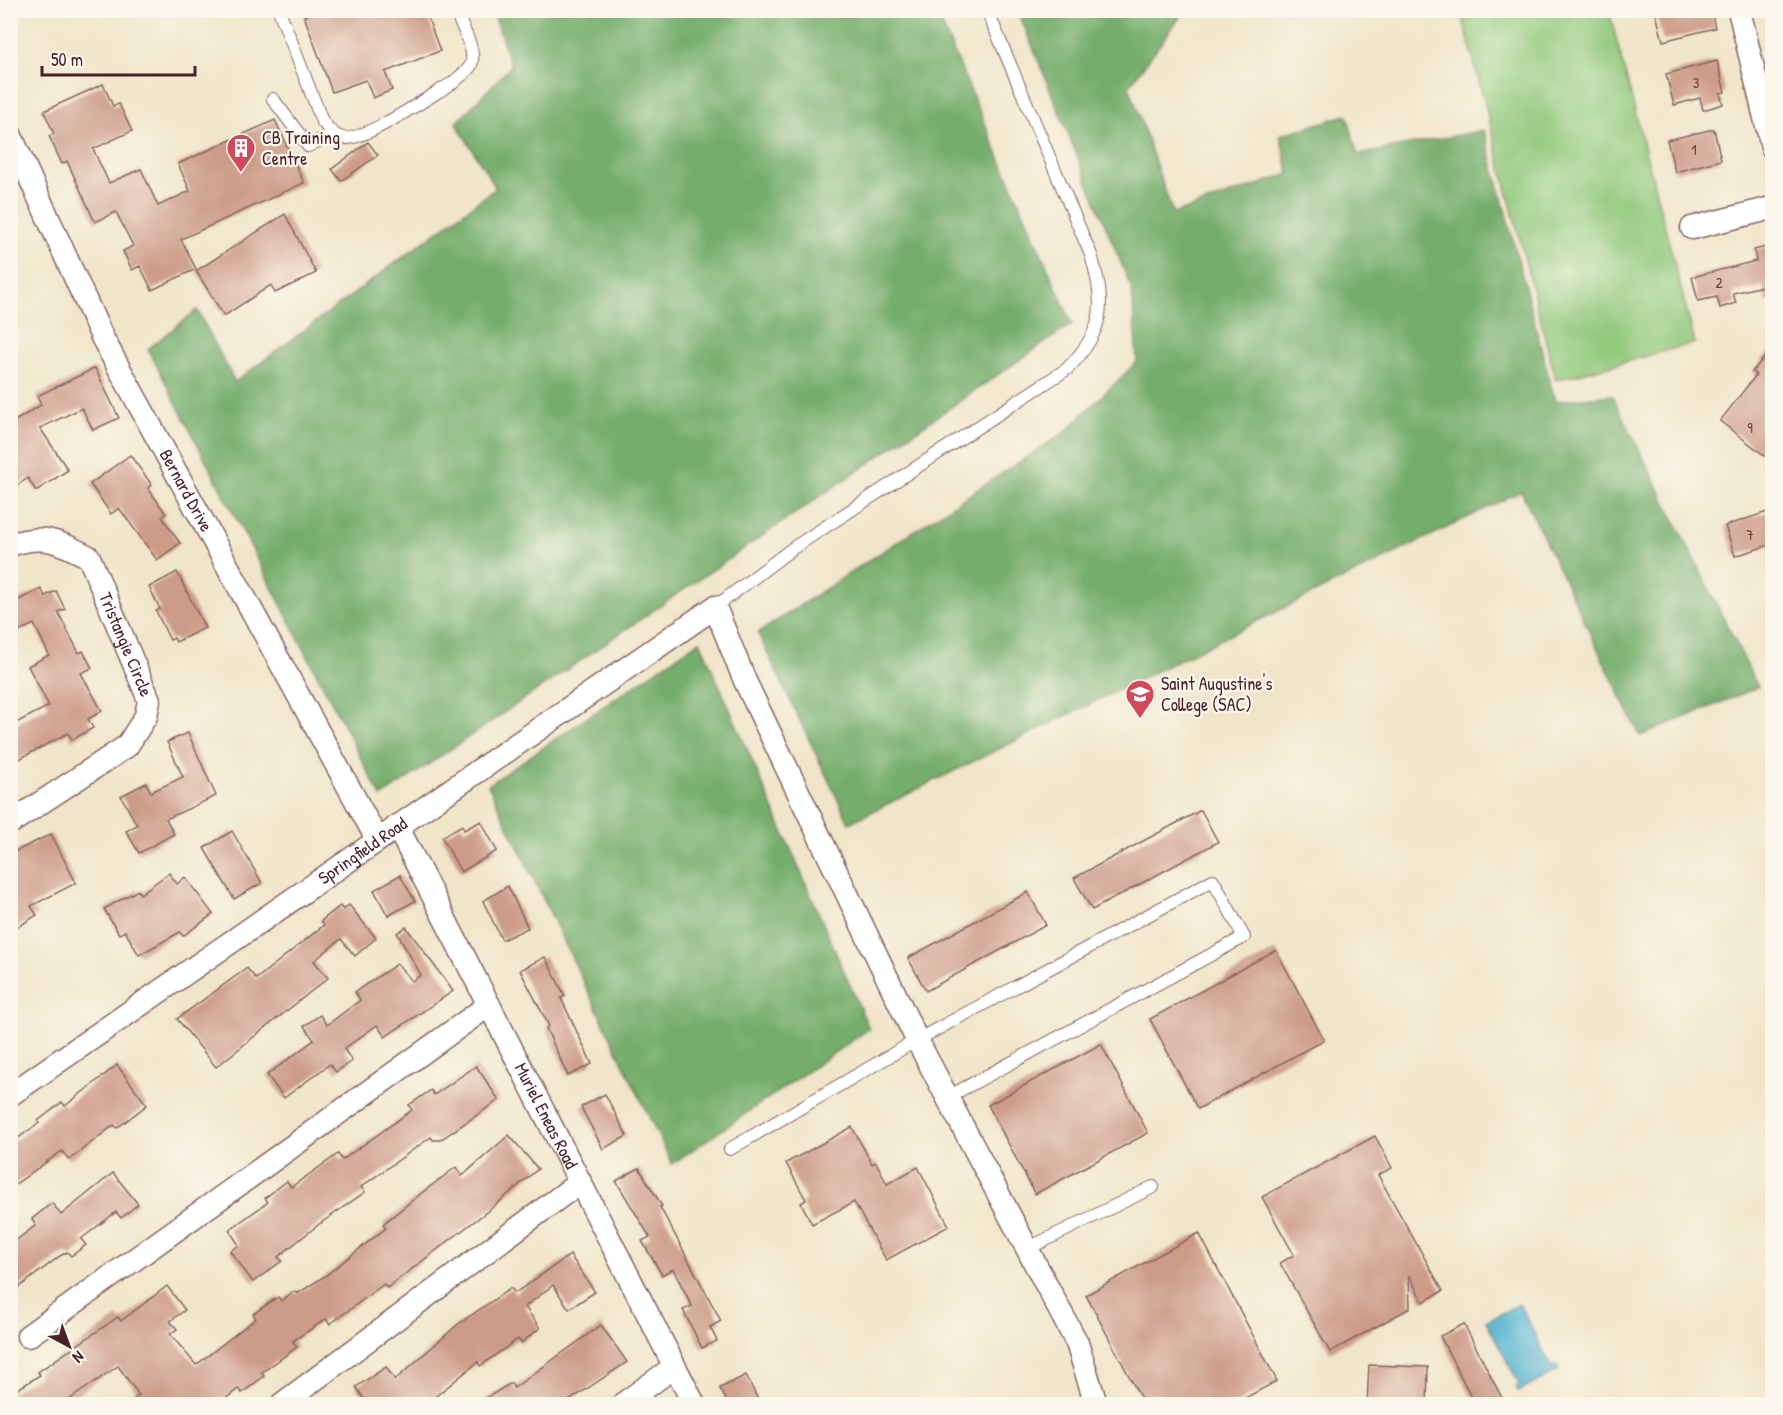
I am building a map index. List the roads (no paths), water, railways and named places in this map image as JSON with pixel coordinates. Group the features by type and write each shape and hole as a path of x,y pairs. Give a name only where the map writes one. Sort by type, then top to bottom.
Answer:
{"street":[{"path":"1739,10 1773,147"},
{"name":"Bernard Drive","path":"10,134 104,339 377,839"},
{"path":"1692,228 1773,208"},
{"name":"Tristangie Circle","path":"10,545 29,539 50,540 89,557 149,700 142,724 128,746 10,823"},
{"name":"Springfield Road","path":"10,1095 715,607"},
{"path":"715,607 750,692 916,1040 1077,1343 1096,1404"},
{"name":"Muriel Eneas Road","path":"397,826 694,1404"},
{"path":"28,1336 489,1005"},
{"path":"282,1404 580,1182"},
{"path":"623,1404 674,1367"}],"lane":[{"path":"279,10 322,121 333,134 345,138 363,135 454,82 465,71 471,64 472,54 455,10"},
{"path":"715,607 793,548 1068,369 1086,351 1098,329 1101,305 1098,279 1091,255 987,10"},
{"path":"273,99 308,146 333,134"},
{"path":"730,1149 916,1040 1214,880 1244,937 946,1098"},
{"path":"1028,1249 1153,1187"}],"water":[{"path":"1519,1304 1552,1367 1556,1365 1559,1370 1519,1392 1516,1387 1519,1384 1486,1321"}],"place":[{"name":"CB Training Centre","path":"241,174"},
{"name":"Saint Augustine's College (SAC)","path":"1140,720"}]}
